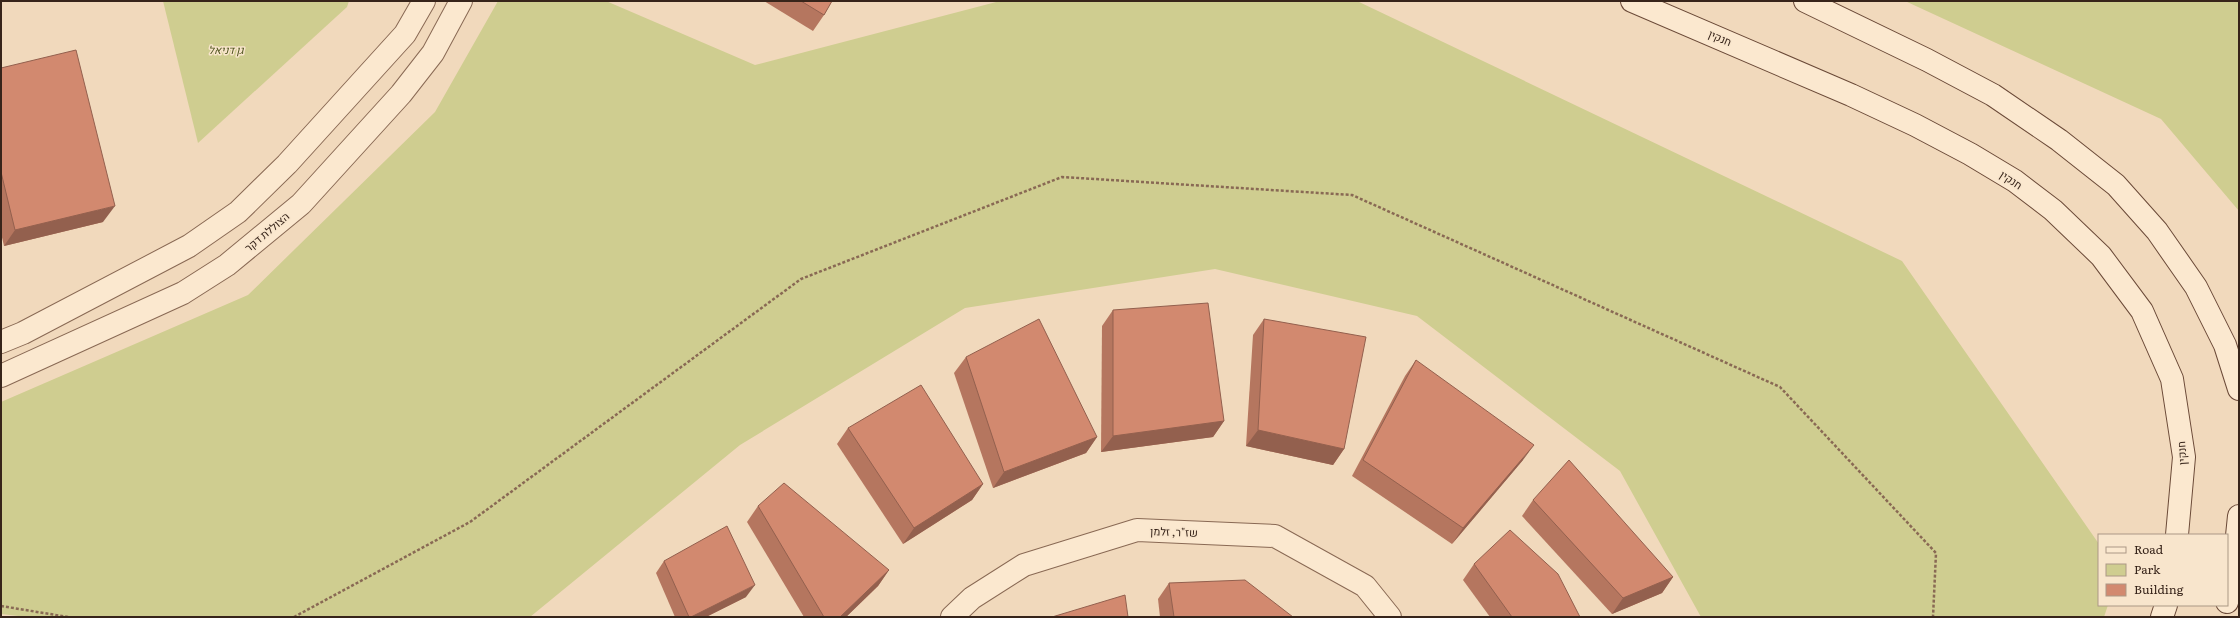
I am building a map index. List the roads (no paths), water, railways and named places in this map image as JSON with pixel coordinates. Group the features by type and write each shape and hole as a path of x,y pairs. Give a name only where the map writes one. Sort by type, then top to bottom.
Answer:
{"street":[{"path":"1,342 23,333 189,246 238,212 287,164 405,34 424,1"},
{"name":"הצוללת דקר","path":"1,376 183,293 227,265 301,204 401,94 433,53 461,1"},
{"name":"חנקין","path":"1632,1 1851,95 1915,125 1970,154 2015,181 2053,210 2101,256 2142,311 2172,379 2184,457 2177,534"},
{"path":"1805,1 1927,60 1993,95 2059,140 2116,185 2157,232 2196,287 2225,345 2239,389"},
{"path":"2228,599 2232,585 2239,516"},
{"name":"שז\"ר, זלמן","path":"952,617 972,598 1024,565 1137,530 1275,536 1366,586 1390,617"},
{"path":"2162,617 2166,606"},
{"path":"2223,617 2226,606"}],"park label":[{"name":"גן דניאל","path":"226,50"}]}
